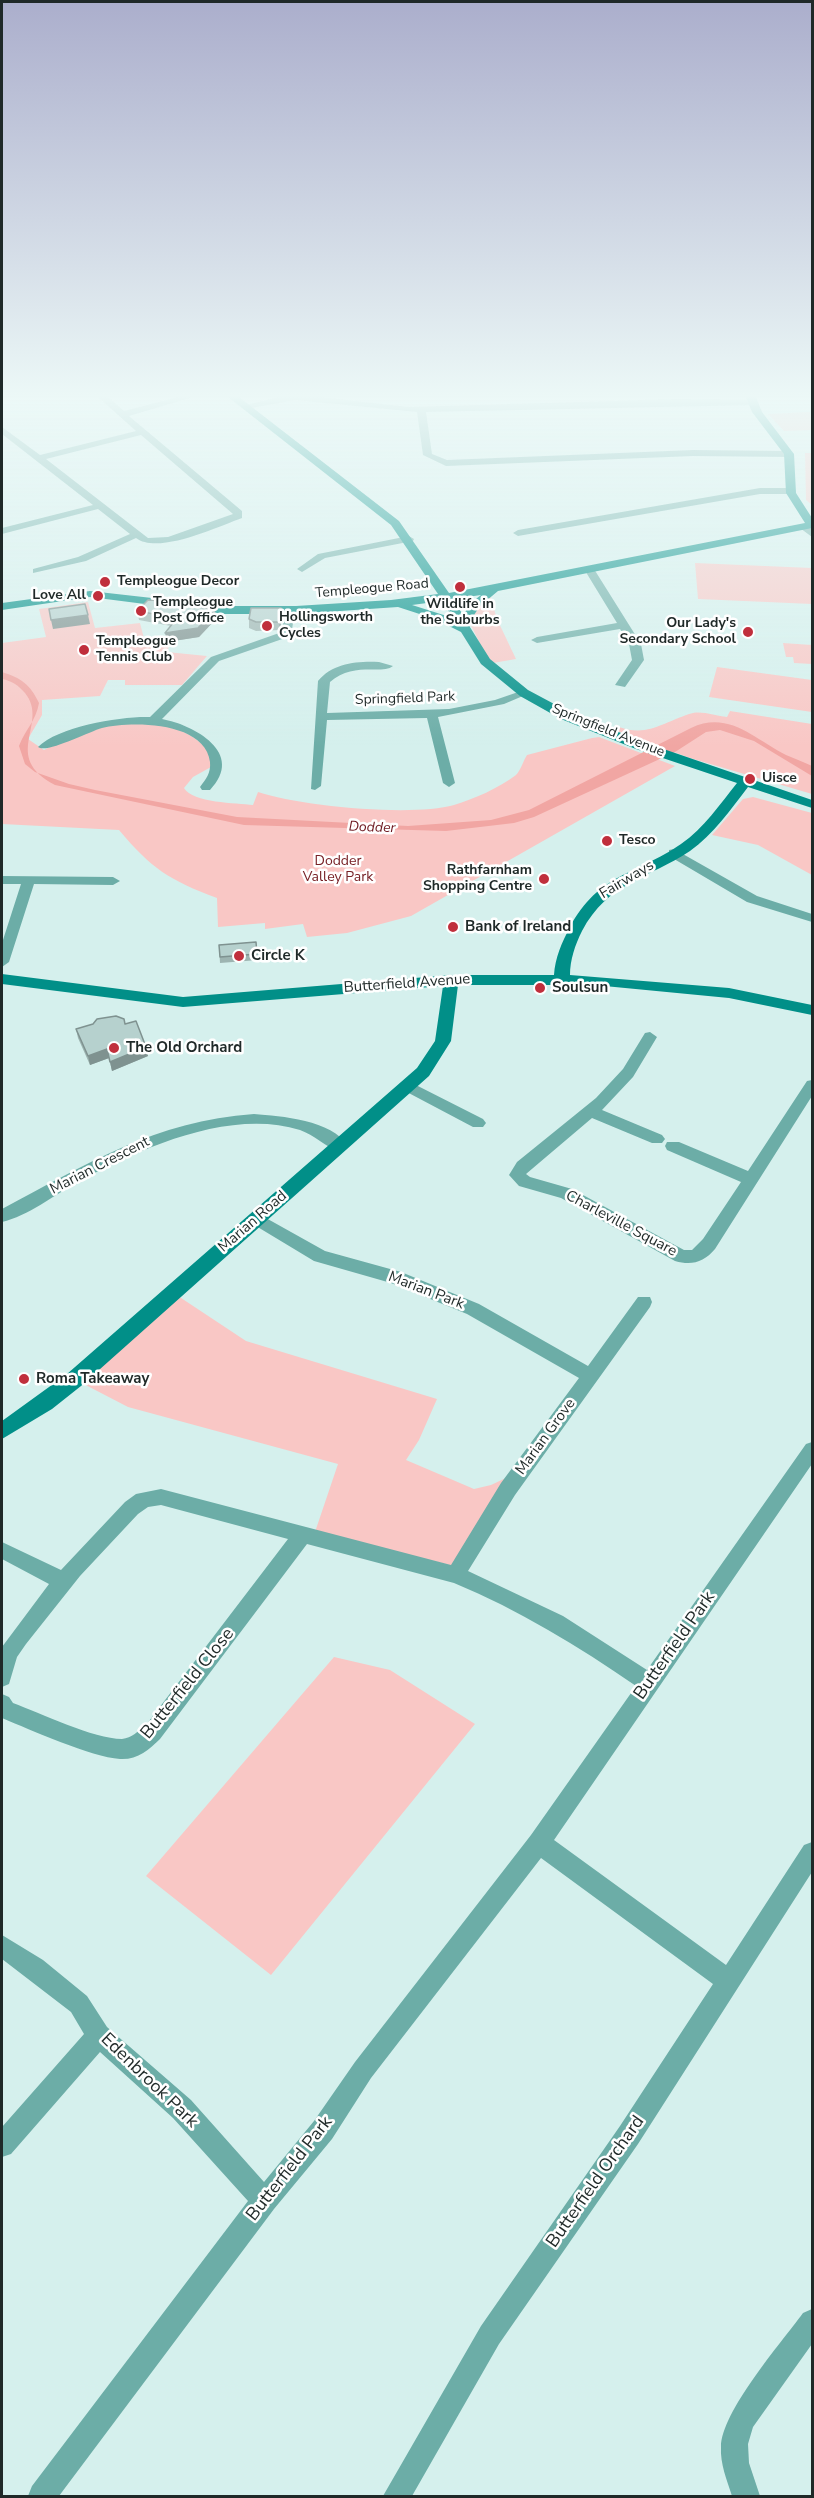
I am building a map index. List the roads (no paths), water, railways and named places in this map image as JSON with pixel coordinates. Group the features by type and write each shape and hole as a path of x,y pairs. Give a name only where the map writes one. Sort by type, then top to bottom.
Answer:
{"main road":[{"name":"Springfield Avenue","path":"384,514 409,539 485,661 524,693 566,716 641,746 813,804"},
{"path":"802,514 810,527"},
{"name":"Templeogue Road","path":"2,607 90,594 217,610 290,610 391,604 446,597 810,527"},
{"path":"391,604 439,616 463,627 480,600 506,585"},
{"name":"Fairways","path":"562,979 561,968 566,952 584,910 616,883 685,847 714,821 745,782"},
{"name":"Butterfield Avenue","path":"2,979 183,1002 451,980 562,979 676,986 729,993 813,1011"},
{"name":"Marian Road","path":"2,1431 67,1386 438,1057 449,1009 451,980"}],"street":[{"path":"2,531 70,514"},
{"path":"110,514 138,534 154,542 169,540 238,516 238,514"},
{"path":"518,533 630,514"},
{"path":"37,571 82,559 138,534"},
{"path":"302,569 322,556 409,539"},
{"path":"589,569 635,644 638,660 621,685"},
{"path":"154,720 215,659 287,634 290,610"},
{"path":"537,640 624,625"},
{"path":"315,786 324,681 330,675 349,667 387,666"},
{"name":"Springfield Park","path":"321,717 432,716 493,705 524,693"},
{"path":"432,716 449,783"},
{"path":"44,747 94,725 154,720 196,734 209,745 216,766 212,782 206,787"},
{"path":"674,853 752,899 813,918"},
{"path":"2,880 113,881"},
{"path":"2,962 29,880"},
{"name":"Charleville Square","path":"650,1036 627,1073 590,1111 523,1166 517,1175 525,1182 566,1193 681,1257 699,1256 813,1085"},
{"path":"408,1086 478,1123"},
{"path":"590,1111 657,1140 658,1145 662,1148 673,1146 750,1179"},
{"name":"Marian Crescent","path":"2,1216 143,1142 201,1124 237,1120 276,1120 304,1126 340,1146"},
{"name":"Marian Park","path":"257,1219 320,1256 396,1277 473,1309 590,1376"},
{"name":"Marian Grove","path":"456,1575 508,1489 644,1302"},
{"name":"Butterfield Park","path":"42,2496 265,2200 323,2130 363,2070 538,1843 813,1450"},
{"path":"2,1677 11,1650 64,1582 130,1509 144,1499 161,1497 456,1575 543,1614 589,1641 649,1683"},
{"name":"Butterfield Close","path":"2,1704 6,1710 95,1743 121,1749 137,1746 153,1732 303,1534"},
{"path":"2,1550 64,1582"},
{"path":"538,1843 730,1982"},
{"name":"Butterfield Orchard","path":"397,2496 490,2335 809,1869"},
{"name":"Edenbrook Park","path":"2,1946 35,1968 79,2004 99,2035 182,2109 265,2200"},
{"path":"2,2145 99,2035"},
{"path":"746,2496 735,2463 734,2444 742,2420 813,2322"}],"water":[{"path":"2,672 24,683 36,696 39,703 32,722 31,705 25,693 15,684 2,679"},
{"path":"32,722 28,751 31,763 38,773 25,764 19,746"},
{"name":"Dodder","path":"705,723 729,724 786,755 812,766 812,776 754,741 720,730 706,732 675,752 534,817 514,823 446,831 244,825 55,785 38,773 95,790 237,817 408,826 491,820 529,810"}],"place":[{"name":"Templeogue Decor","path":"105,582"},
{"name":"Wildlife in the Suburbs","path":"460,587"},
{"name":"Love All","path":"98,596"},
{"name":"Templeogue Post Office","path":"141,611"},
{"name":"Hollingsworth Cycles","path":"267,626"},
{"name":"Our Lady's Secondary School","path":"748,632"},
{"name":"Templeogue Tennis Club","path":"84,650"},
{"name":"Uisce","path":"750,779"},
{"name":"Tesco","path":"607,841"},
{"name":"Rathfarnham Shopping Centre","path":"544,879"},
{"name":"Bank of Ireland","path":"453,927"},
{"name":"Circle K","path":"239,956"},
{"name":"Soulsun","path":"540,988"},
{"name":"The Old Orchard","path":"114,1048"},
{"name":"Roma Takeaway","path":"24,1379"}],"park label":[{"name":"Dodder Valley Park","path":"338,870"}]}
